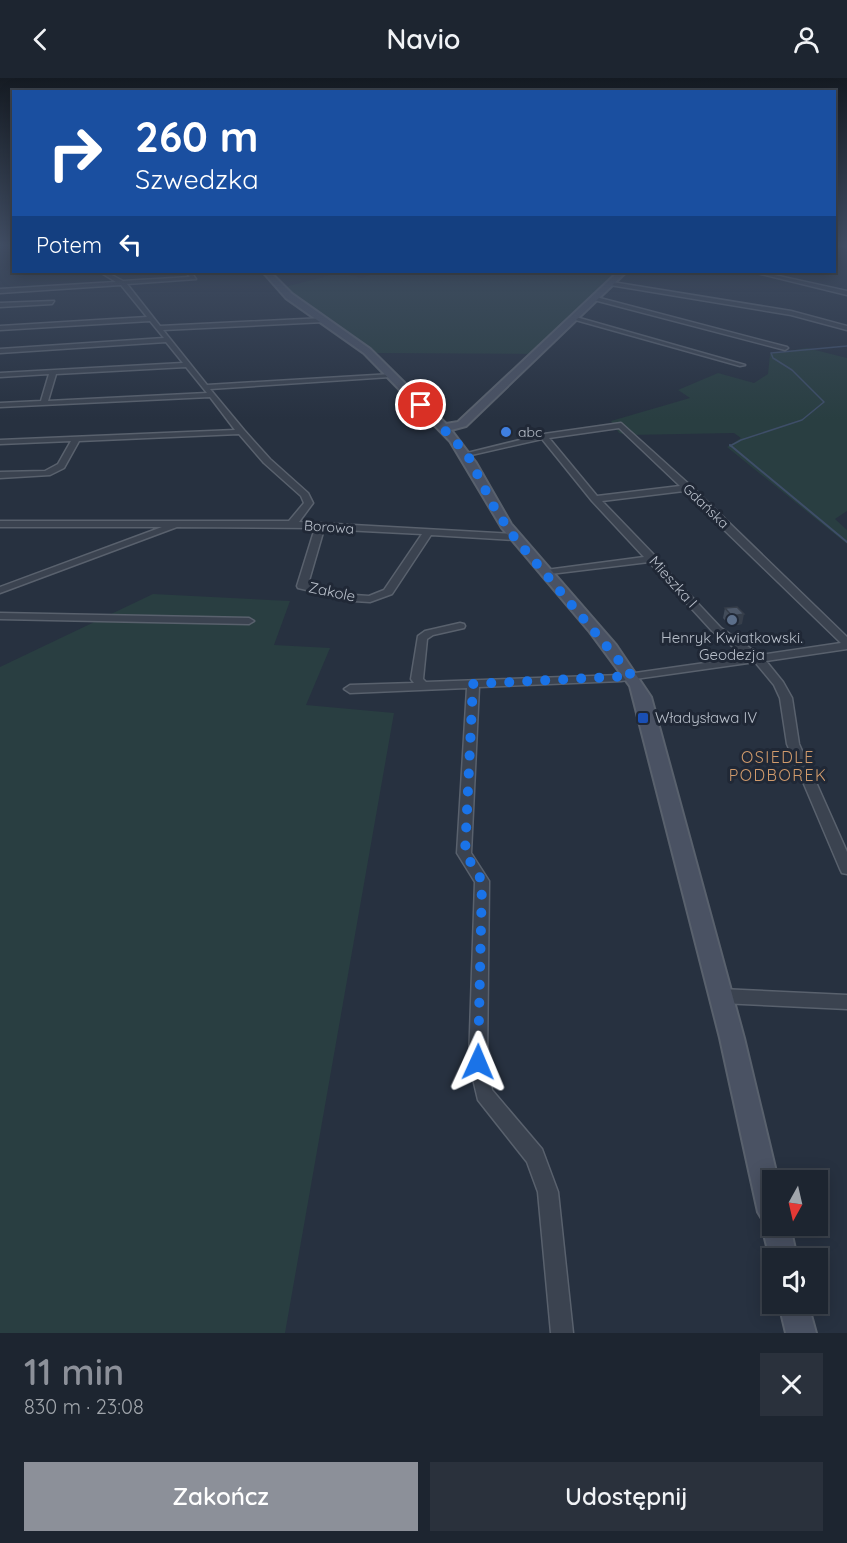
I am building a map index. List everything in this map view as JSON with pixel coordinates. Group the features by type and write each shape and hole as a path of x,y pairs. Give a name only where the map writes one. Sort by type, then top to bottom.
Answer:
{"street":[{"path":"0,305 51,305 51,303"},
{"name":"Borowa","path":"138,303 241,432 304,495 309,503 292,524"},
{"path":"299,303 367,351 444,428 467,454 495,509 514,537 632,676 643,697 721,996 762,1170"},
{"path":"444,428 462,424 592,303"},
{"path":"610,303 785,348"},
{"path":"727,303 791,313 847,328"},
{"path":"574,318 742,365"},
{"path":"0,328 151,319"},
{"path":"158,328 324,320"},
{"path":"0,351 166,340"},
{"path":"0,375 186,365"},
{"path":"44,403 53,372"},
{"path":"204,387 390,375"},
{"path":"0,405 212,395"},
{"name":"Gdańska","path":"544,436 621,425 847,644"},
{"path":"0,442 241,432"},
{"path":"467,454 544,436"},
{"name":"Mieszka I","path":"544,436 595,499 717,630 758,659 779,684 786,698 793,744 847,868"},
{"path":"0,475 47,472 61,466 75,439"},
{"path":"595,499 688,488"},
{"path":"0,524 292,524"},
{"name":"Borowa","path":"292,524 514,537"},
{"path":"0,590 160,533 174,525"},
{"name":"Zakole","path":"320,526 302,586 362,599 370,599 388,592 428,532"},
{"path":"546,573 654,560"},
{"path":"0,616 249,621"},
{"path":"423,686 417,679 422,638 429,633 460,626"},
{"path":"350,689 632,676 847,644"},
{"path":"473,684 465,853 482,881 478,1062 484,1094 535,1156 548,1192 562,1333"},
{"path":"721,996 847,1002"},
{"path":"796,1314 801,1333"}],"green space":[{"path":"302,303 592,303 535,354 376,353"},
{"path":"807,348 847,358 847,511 835,519 847,530 847,544 727,447 741,438 734,433 628,435 619,433 611,421 690,398 678,390 718,373 754,383 768,374 770,354"},
{"path":"153,594 290,601 274,645 330,648 306,705 394,713 285,1333 0,1333 0,667"}],"building":[{"path":"737,607 744,614 732,616 725,608"}],"waterway":[{"path":"731,446 741,440 802,420 824,402 792,370 773,358 771,353 847,346"},
{"path":"731,446 847,542"}],"place":[{"name":"abc","path":"506,432"},
{"name":"Henryk Kwiatkowski. Geodezja","path":"732,620"},
{"name":"Władysława IV","path":"643,718"}],"district":[{"name":"OSIEDLE PODBOREK","path":"778,766"}],"route":[{"path":"421,405 467,454 495,509 514,537 632,676 473,684 465,853 482,881 478,1062"}]}
